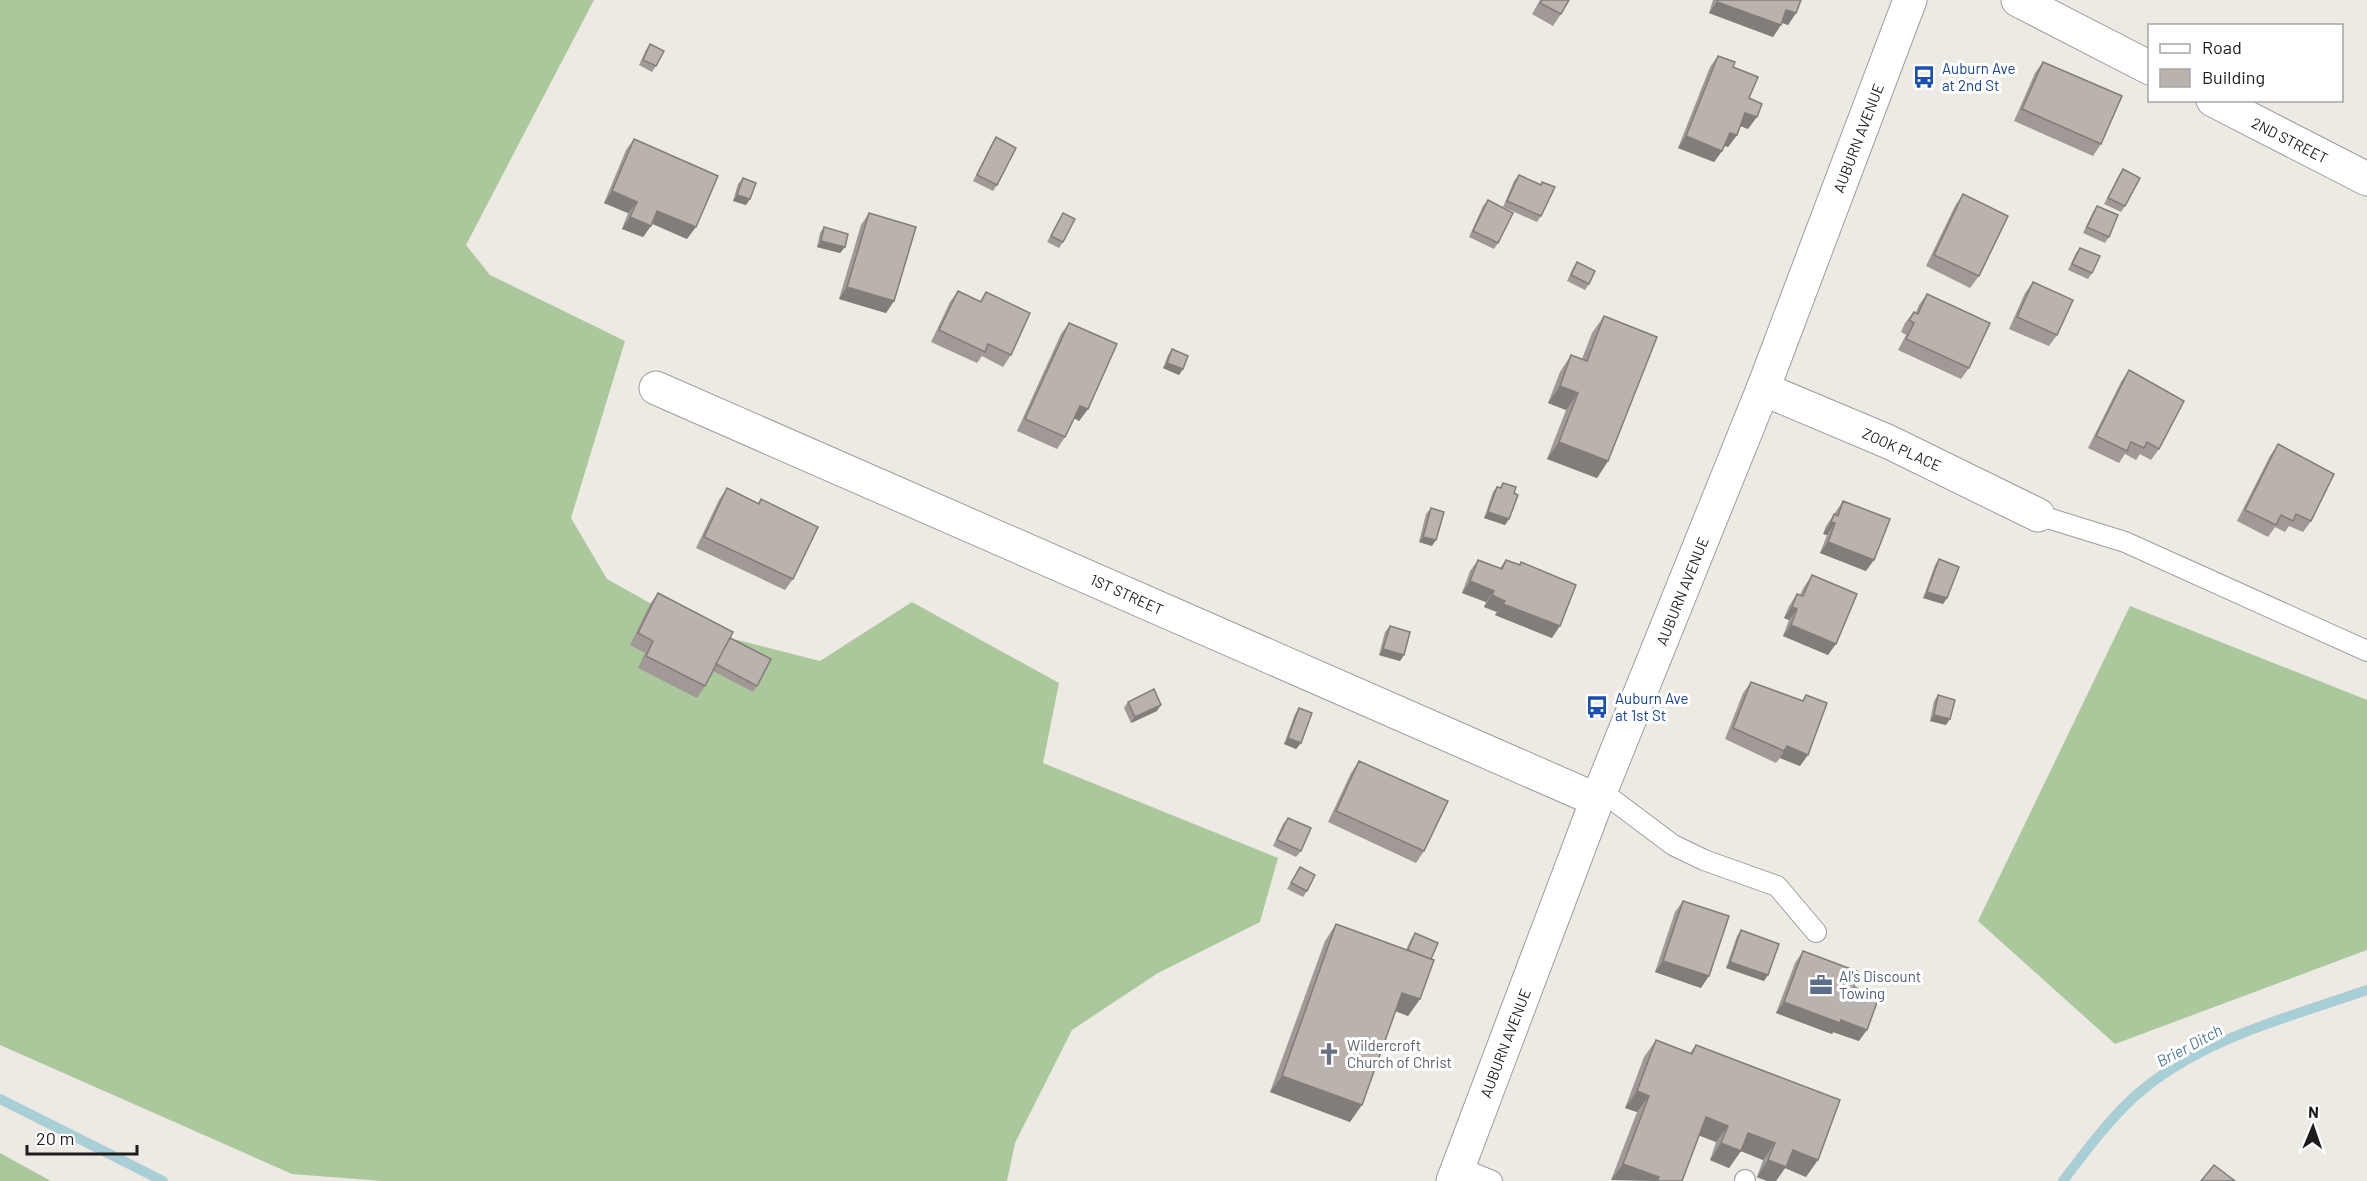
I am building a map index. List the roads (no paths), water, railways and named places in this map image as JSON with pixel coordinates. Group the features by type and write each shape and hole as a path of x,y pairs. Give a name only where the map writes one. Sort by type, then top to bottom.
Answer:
{"street":[{"name":"AUBURN AVENUE","path":"1456,1174 1599,796 1763,389 1910,0"},
{"path":"2018,0 2148,67"},
{"name":"2ND STREET","path":"2217,102 2367,179"},
{"name":"1ST STREET","path":"656,388 1599,796"},
{"name":"ZOOK PLACE","path":"1763,389 1889,442 2038,514"}],"lane":[{"path":"2038,514 2125,542 2367,651"},
{"path":"1599,796 1673,844 1704,860 1777,886 1816,932"},
{"path":"1456,1174 1492,1181"}],"waterway":[{"name":"Brier Ditch","path":"2063,1181 2124,1107 2159,1077 2215,1045 2245,1032 2367,990"},
{"name":"Brier Ditch","path":"0,1099 163,1181"}],"place":[{"name":"Auburn Ave at 2nd St","path":"1924,77"},
{"name":"Auburn Ave at 1st St","path":"1597,707"},
{"name":"Al's Discount Towing","path":"1821,985"},
{"name":"Wildercroft Church of Christ","path":"1329,1054"}]}
